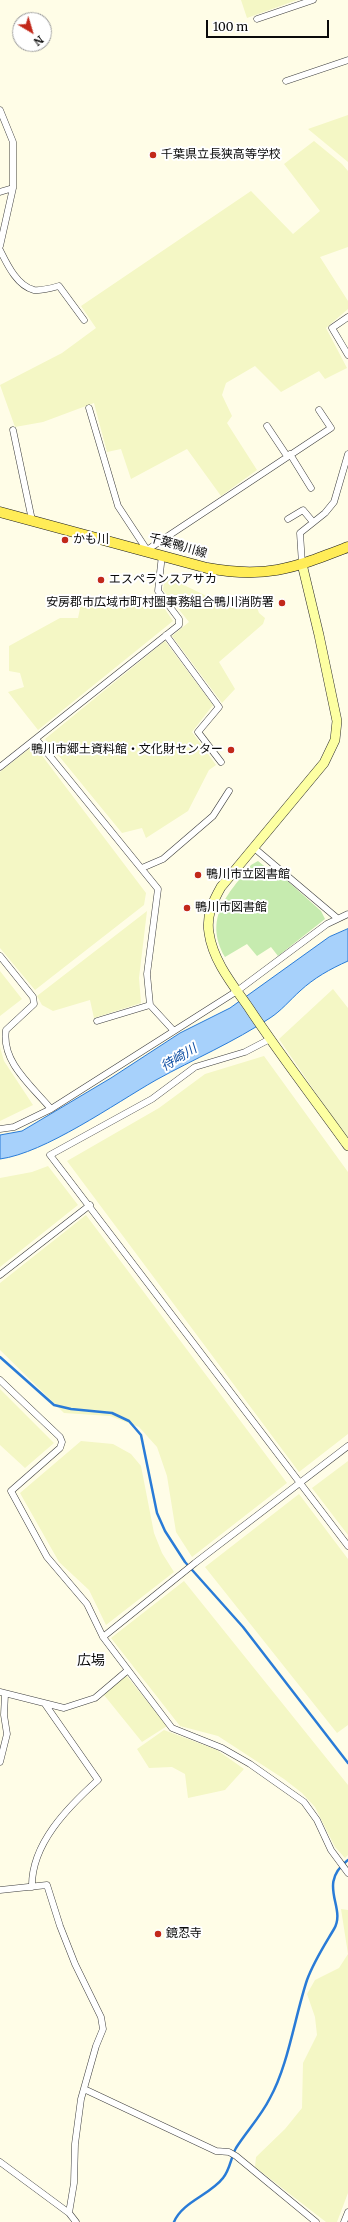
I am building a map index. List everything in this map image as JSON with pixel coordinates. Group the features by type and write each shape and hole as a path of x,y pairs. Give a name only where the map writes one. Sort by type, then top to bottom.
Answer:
{"main road":[{"name":"千葉鴨川線","path":"0,512 147,550 207,568 242,574 262,573 302,564 348,547"}],"street":[{"path":"257,19 313,0"},
{"path":"286,81 348,60"},
{"path":"0,110 13,142 13,188 0,246"},
{"path":"0,192 13,188"},
{"path":"0,250 13,274 25,285 34,290 59,286 84,320"},
{"path":"348,317 332,328 348,355"},
{"path":"89,408 118,506 147,550 288,455 331,428 319,410"},
{"path":"268,426 311,488"},
{"path":"13,430 32,520"},
{"path":"348,454 334,502 325,513 300,533 302,564 331,690 337,721 337,733 327,758 221,887 215,898 208,920 208,933 220,964 269,1037 348,1146"},
{"path":"288,519 303,510 313,522"},
{"path":"0,767 179,625 179,619 158,591 162,555"},
{"path":"166,635 219,707 198,732 220,762"},
{"path":"36,739 156,884 159,894 147,974 150,1005 173,1030"},
{"path":"142,868 163,858 213,816 229,790"},
{"path":"253,847 337,918"},
{"path":"0,1129 14,1126 51,1109 173,1030 238,992 313,933 337,918 348,914"},
{"path":"0,956 33,997 34,1004 6,1030 6,1049 12,1062 51,1109"},
{"path":"97,1021 150,1005"},
{"path":"269,1037 245,1052 195,1067 152,1099 50,1155 90,1205 348,1546"},
{"path":"0,1275 90,1205"},
{"path":"0,1380 60,1437 62,1442 60,1448 12,1491 47,1557 87,1604 103,1637 172,1728 222,1748 250,1764 304,1802 317,1820 331,1850 347,1872"},
{"path":"103,1637 195,1563 348,1446"},
{"path":"0,1762 7,1734 2,1693 64,1708 89,1700 128,1670"},
{"path":"32,1888 32,1874 41,1850 59,1820 98,1780 45,1704"},
{"path":"0,1890 32,1888 47,1885 75,1964 101,2017 103,2029 84,2089 75,2144 74,2183 70,2213"},
{"path":"84,2089 216,2151 229,2152 236,2156 316,2222"},
{"path":"0,2162 70,2213 76,2222"},
{"path":"344,2222 348,2212"}],"green space":[{"path":"241,0 297,0 247,18"},
{"path":"348,115 348,162 308,129"},
{"path":"314,141 342,164 348,171 348,247 320,257 348,301 348,309 326,328 347,368 325,379 319,371 281,392 255,366 226,383 222,395 232,416 227,423 257,470 221,496 187,449 131,479 121,449 107,452 94,403 43,422 15,427 0,385 62,353 96,328 81,306 251,191 293,234 320,211 284,164"},
{"path":"165,576 215,600 253,596 259,613 265,618 263,624 219,662 235,689 222,703 172,636 189,622 163,590"},
{"path":"156,596 173,621 38,730 8,692 24,687 20,673 9,671 9,646 60,618 78,618 81,604 106,606 114,609"},
{"path":"165,641 213,705 192,732 216,765 209,770 188,811 146,838 142,828 122,833 45,739"},
{"path":"34,745 146,893 144,905 35,990 0,948 0,772"},
{"path":"258,861 279,878 283,877 321,911 325,919 278,956 271,947 257,956 247,944 225,957 219,943 217,918 221,907 234,886 251,865"},
{"path":"147,911 139,978 141,1003 94,1018 90,1000 53,1011 42,1005 37,996"},
{"path":"0,971 22,999 0,1016"},
{"path":"333,989 348,1008 348,1140 279,1039"},
{"path":"0,1047 4,1061 33,1105 0,1121"},
{"path":"264,1056 348,1172 348,1434 299,1472 67,1161 159,1108 205,1074"},
{"path":"48,1166 78,1205 0,1267 0,1178 32,1172"},
{"path":"86,1215 287,1483 192,1557 176,1532 167,1476 157,1447 139,1427 110,1416 64,1413 0,1350 0,1283"},
{"path":"0,1389 54,1443 25,1468 0,1445"},
{"path":"81,1441 113,1444 131,1454 141,1466 154,1533 162,1553 174,1572 106,1625 89,1590 59,1562 20,1493"},
{"path":"348,1461 348,1535 312,1488"},
{"path":"299,1494 348,1559 348,1725 337,1733 205,1567"},
{"path":"184,1581 348,1785 348,1855 345,1858 335,1847 315,1807 302,1793 284,1779 218,1736 180,1726 111,1638"},
{"path":"126,1675 167,1726 142,1742 104,1695"},
{"path":"164,1730 217,1750 244,1769 225,1790 188,1798 185,1774 172,1767 149,1768 137,1749"},
{"path":"341,1909 348,1910 348,1954"},
{"path":"348,1954 348,2193 337,2222 326,2222 255,2167 256,2157 285,2129 302,2108 303,2063 317,2035 315,2017 307,1994 315,1980 339,1968"}],"water":[{"name":"待崎川","path":"348,929 348,961 311,982 270,1018 228,1043 156,1080 58,1138 18,1155 0,1159 0,1135 22,1131 111,1078 180,1033 230,1008 329,937"}],"waterway":[{"path":"0,1357 54,1405 71,1409 112,1413 129,1421 141,1435 157,1513 165,1531 185,1562 243,1627 348,1763"},
{"path":"174,2222 183,2209 211,2189 223,2178 236,2148 270,2098 282,2071 307,1980 337,1921 333,1887 334,1878 339,1869 348,1860"}],"place":[{"name":"千葉県立長狭高等学校","path":"153,155"},
{"name":"かも川","path":"65,540"},
{"name":"エスペランスアサカ","path":"101,580"},
{"name":"安房郡市広域市町村圏事務組合鴨川消防署","path":"282,603"},
{"name":"鴨川市郷土資料館・文化財センター","path":"231,750"},
{"name":"鴨川市立図書館","path":"198,875"},
{"name":"鴨川市図書館","path":"187,908"},
{"name":"鏡忍寺","path":"158,1934"}],"district":[{"name":"広場","path":"91,1661"}]}
